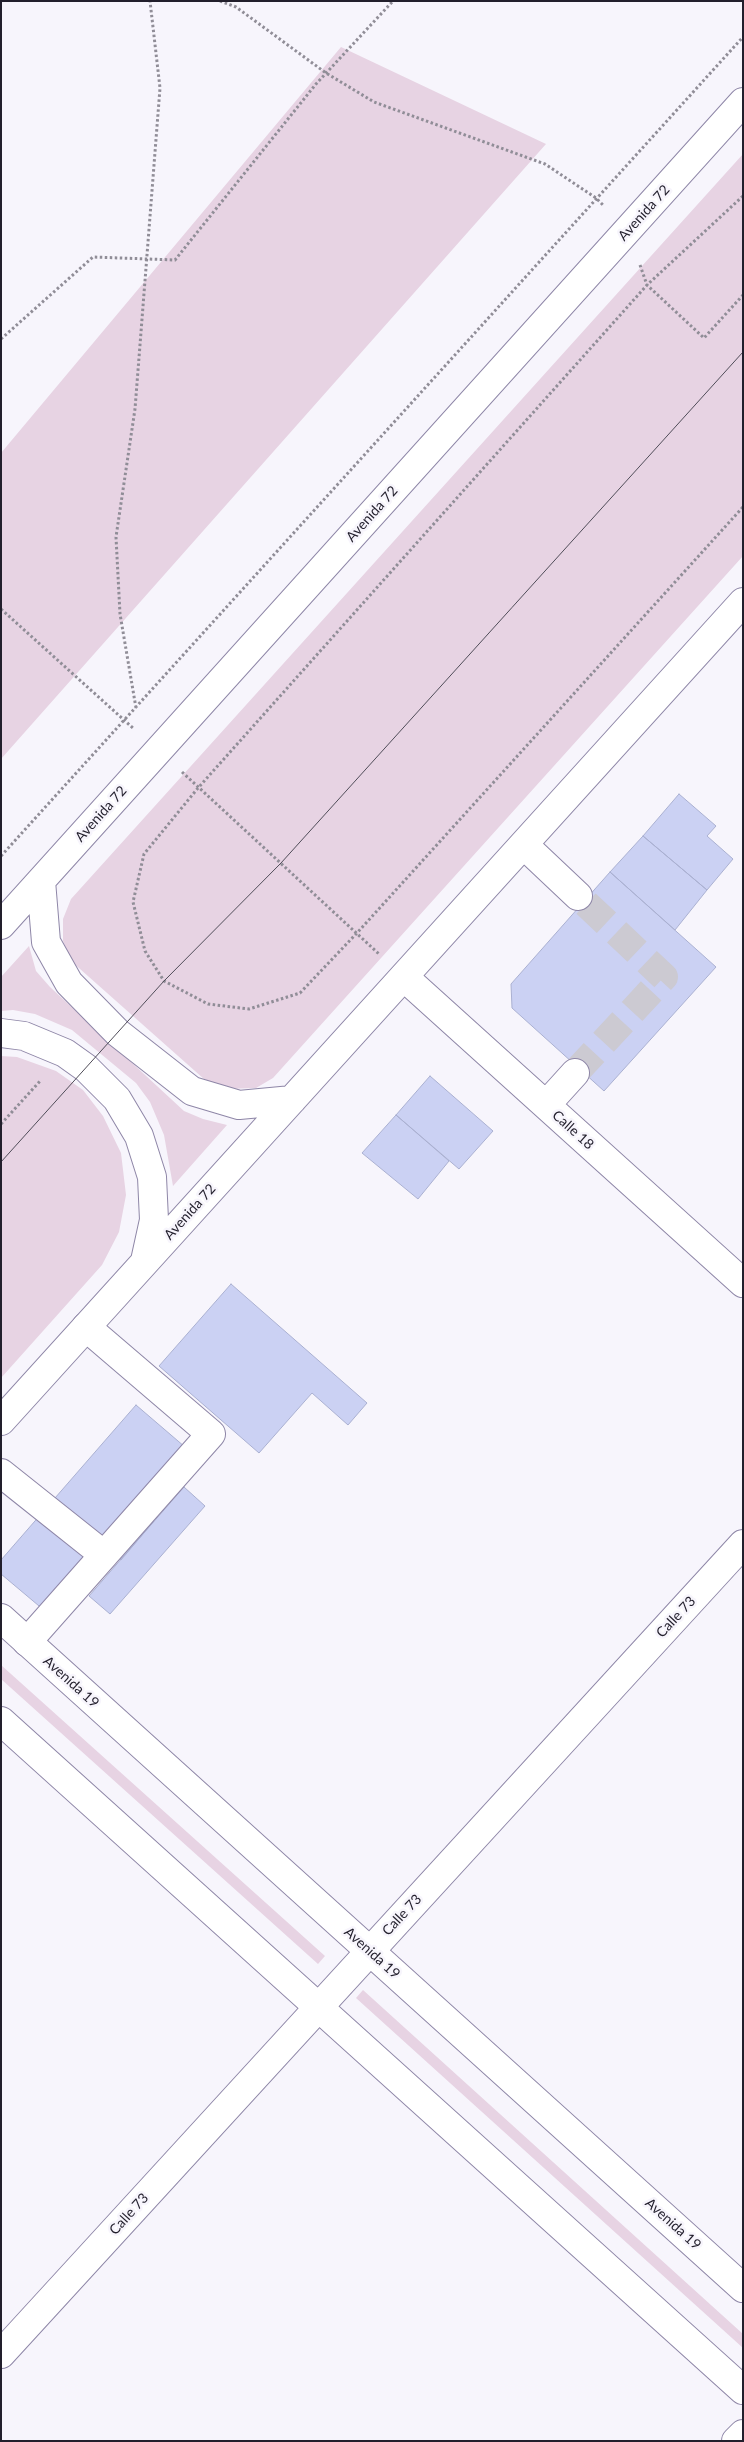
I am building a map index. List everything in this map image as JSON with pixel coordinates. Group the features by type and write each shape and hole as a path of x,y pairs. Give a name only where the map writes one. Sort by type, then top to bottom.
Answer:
{"main road":[{"name":"Avenida 72","path":"1,925 743,102"},
{"name":"Avenida 72","path":"1,1421 743,602"},
{"path":"524,845 578,896"},
{"path":"41,881 46,942 69,983 118,1033 192,1091 239,1105 292,1100"},
{"name":"Calle 18","path":"404,977 743,1283"},
{"path":"1,1033 24,1036 65,1053 86,1068 117,1099 139,1136 152,1177 154,1220 145,1262"},
{"path":"546,1105 575,1073"},
{"path":"27,1642 211,1434 86,1328"},
{"path":"1,1473 104,1554"},
{"name":"Calle 73","path":"1,2354 743,1544"},
{"name":"Avenida 19","path":"1,1618 743,2288"},
{"path":"1,1721 743,2390"},
{"path":"736,2441 743,2434"}],"path":[{"path":"136,709 120,614 116,537 135,409 160,88 150,1"},
{"path":"220,1 236,7 326,73 389,109 546,164 596,198 629,230 647,285 704,338 743,295"},
{"path":"1,339 93,258 175,260 326,73 392,1"},
{"path":"1,856 743,37"},
{"path":"743,196 647,285 198,788 144,854 133,902 145,952 164,981 208,1004 249,1009 300,993 357,933 743,507"},
{"path":"1,609 158,750 404,977"},
{"path":"1,1124 65,1053"}],"shaded area":[{"path":"341,47 546,144 1,759 1,453"},
{"path":"743,154 743,556 273,1078 256,1088 225,1089 204,1079 71,961 63,941 63,919 71,899"},
{"path":"29,946 36,971 50,987 184,1111 203,1119 227,1125 173,1186 164,1135 150,1102 136,1083 72,1030 35,1014 13,1010 1,1011 1,977"},
{"path":"1,1056 17,1057 56,1071 83,1090 103,1116 121,1153 126,1195 119,1232 102,1265 1,1378"},
{"path":"1,1665 325,1956 318,1964 1,1679"},
{"path":"363,1990 743,2334 743,2348 356,1998"}],"building":[{"path":"679,794 716,826 707,836 733,859 707,890 643,836"},
{"path":"643,836 707,890 675,930 610,872"},
{"path":"610,872 716,967 604,1091 512,1008 511,984"},
{"path":"430,1076 493,1131 459,1169 396,1115"},
{"path":"396,1115 449,1161 418,1199 362,1153"},
{"path":"231,1284 367,1403 348,1425 312,1393 259,1453 159,1366"},
{"path":"136,1405 185,1447 135,1505 154,1521 121,1560 103,1544 45,1611 1,1574 1,1560"},
{"path":"184,1487 205,1506 110,1614 89,1596"}],"tunnel":[{"path":"575,1073 664,977 578,896"}],"tram line":[{"path":"1,1162 164,981 281,863 743,352"}]}
